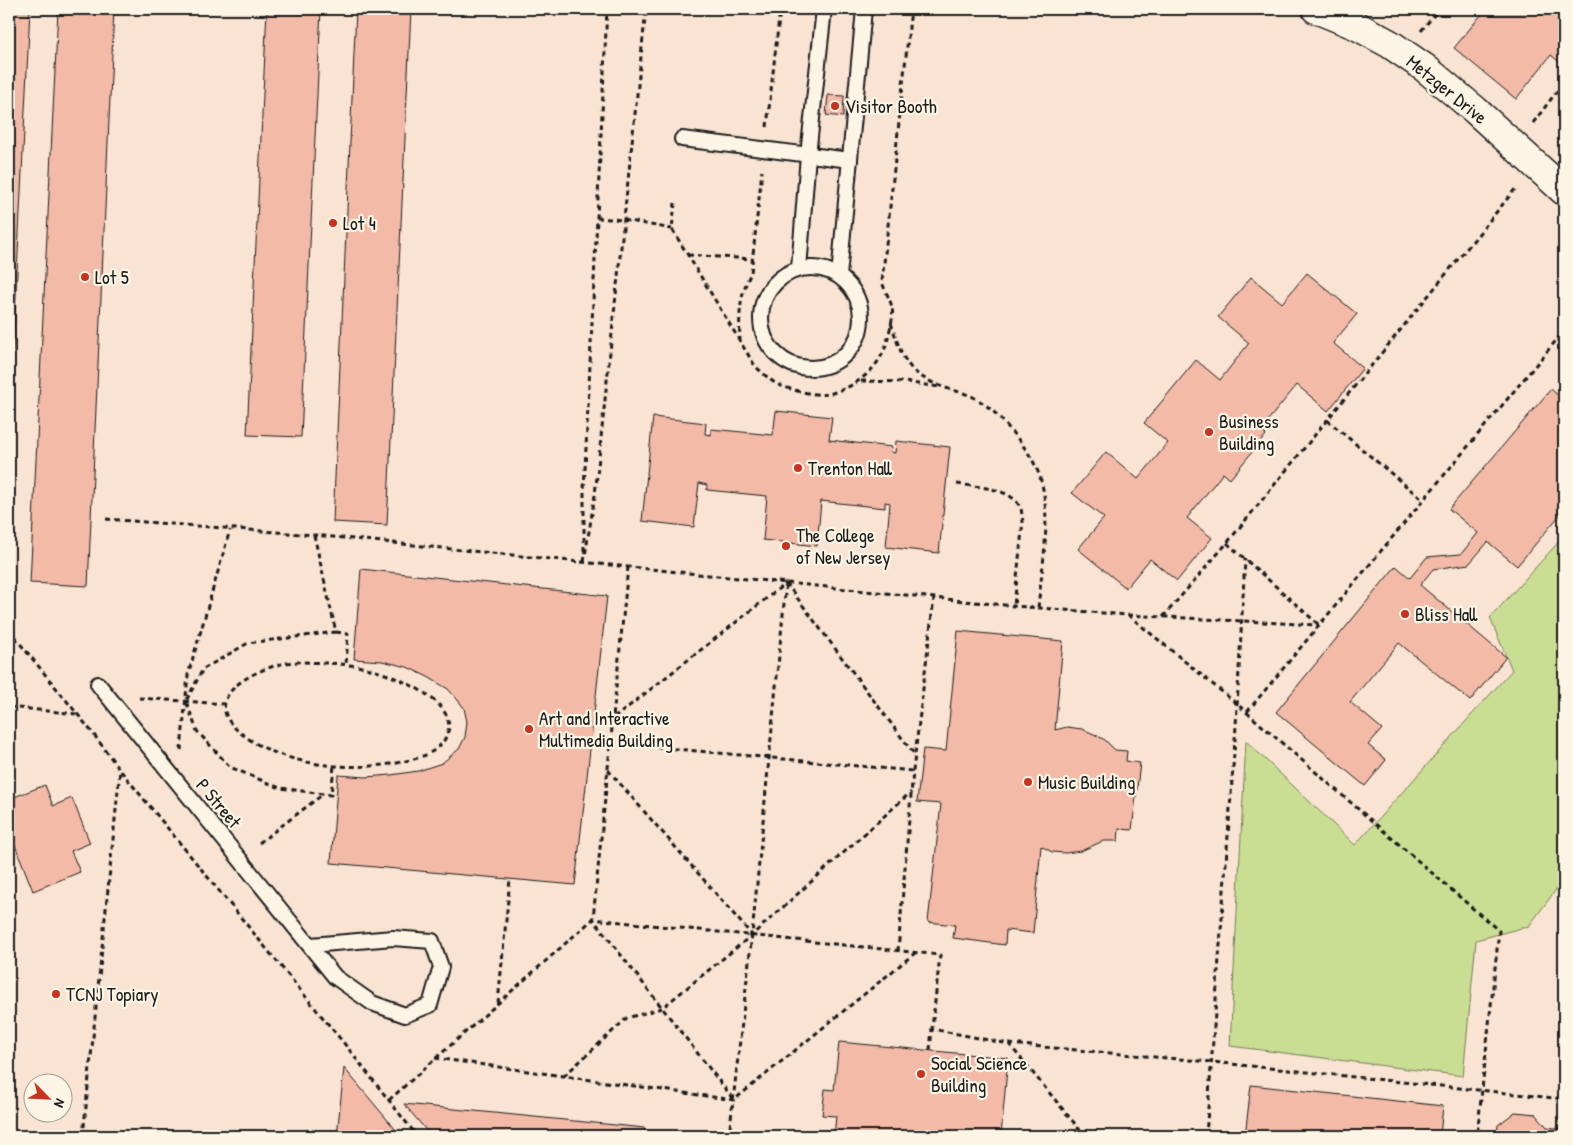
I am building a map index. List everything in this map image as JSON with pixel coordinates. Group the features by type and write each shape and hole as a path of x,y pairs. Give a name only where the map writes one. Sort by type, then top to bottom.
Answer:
{"street":[{"name":"Metzger Drive","path":"1316,9 1372,34 1425,68 1475,110 1564,191"}],"lane":[{"path":"799,269 808,155 824,9"},
{"path":"840,276 864,9"},
{"path":"682,139 850,160"},
{"path":"799,269 827,270 840,276 851,287 858,302 861,317 859,333 852,347 840,359 826,366 810,368 794,365 780,357 770,346 763,331 761,316 764,300 773,286 785,276 799,269"},
{"name":"P Street","path":"98,684 310,946 335,976 372,1004 405,1015 430,1005 441,967 432,941 394,938 310,946"}],"path":[{"path":"584,562 584,490 607,9"},
{"path":"584,562 595,496 646,9"},
{"path":"740,343 741,297 744,284 751,273 780,9"},
{"path":"1420,32 1440,9"},
{"path":"1531,126 1564,82"},
{"path":"1163,617 1227,543 1517,188"},
{"path":"597,218 624,220 672,229 675,203"},
{"path":"688,255 752,259"},
{"path":"891,322 902,357 914,373 944,388 975,398 1002,420 1018,439 1035,466 1043,489 1046,512 1038,608"},
{"path":"1247,712 1564,330"},
{"path":"860,381 905,382 944,388"},
{"path":"1327,420 1423,501"},
{"path":"957,484 1004,493 1014,500 1021,509 1023,521 1014,606"},
{"path":"106,520 314,535 1014,606 1163,617 1320,625"},
{"path":"177,782 188,674 230,530"},
{"path":"314,535 336,632"},
{"path":"1227,543 1320,625"},
{"path":"1206,1136 1238,704 1245,559"},
{"path":"388,1100 593,919 628,567"},
{"path":"613,719 786,583"},
{"path":"786,583 914,755"},
{"path":"730,1136 752,935 786,583"},
{"path":"898,951 914,755 934,598"},
{"path":"1128,614 1238,704 1499,931 1477,1136"},
{"path":"9,630 416,1136"},
{"path":"334,766 331,795 280,788 230,767 196,731 186,701 202,669 248,643 336,632 348,634 346,665"},
{"path":"304,662 346,665 360,666 378,672 419,689 433,700 448,720 448,733 440,745 429,754 413,760 372,766 334,766 304,761 256,744 241,734 226,715 224,704 227,694 235,686 251,676 267,669 287,663 304,662"},
{"path":"136,697 224,704"},
{"path":"9,707 77,714"},
{"path":"611,743 913,772"},
{"path":"82,1136 120,770"},
{"path":"608,770 752,935"},
{"path":"564,1076 627,1018 662,1008 752,935 911,792"},
{"path":"260,843 322,794"},
{"path":"498,1003 510,879"},
{"path":"593,919 940,955 930,1050"},
{"path":"593,919 734,1100"},
{"path":"436,1058 734,1100 916,952"},
{"path":"932,1028 1009,1044 1212,1062 1564,1099"},
{"path":"1009,1044 1085,1136"},
{"path":"77,1136 84,1127"}],"shaded area":[{"name":"The College of New Jersey","path":"9,9 1564,9 1564,1136 9,1136"}],"green space":[{"path":"1564,536 1564,879 1529,926 1476,940 1463,1076 1230,1046 1246,741 1355,845 1512,670 1490,618"}],"building":[{"path":"9,9 30,9 9,436"},
{"path":"58,9 114,9 88,586 30,583"},
{"path":"267,9 321,9 301,437 247,435"},
{"path":"356,9 411,9 387,525 333,522"},
{"path":"1486,9 1564,9 1564,66 1551,55 1516,99 1454,48"},
{"name":"Visitor Booth","path":"828,95 844,96 843,117 826,115"},
{"name":"Business Building","path":"1307,273 1357,314 1333,343 1363,368 1328,411 1297,385 1260,430 1266,435 1230,479 1223,473 1187,518 1212,538 1177,581 1150,559 1126,588 1078,549 1104,518 1072,493 1106,452 1138,479 1168,443 1144,423 1196,360 1220,380 1249,343 1218,317 1251,277 1282,303"},
{"name":"Bliss Hall","path":"1551,389 1564,401 1564,510 1517,566 1488,542 1469,564 1433,569 1420,585 1506,657 1470,701 1399,643 1350,702 1382,729 1368,745 1386,760 1365,786 1276,712 1396,566 1410,578 1427,557 1461,554 1478,533 1449,509"},
{"name":"Trenton Hall","path":"776,411 832,417 829,440 892,447 891,452 895,453 896,441 950,447 939,553 886,547 890,503 885,502 885,508 821,501 817,546 763,540 767,496 707,490 707,485 699,483 694,527 642,521 653,417 706,423 705,434 711,435 711,429 773,435"},
{"name":"Art and Interactive Multimedia Building","path":"361,569 607,596 575,885 331,863 338,775 366,777 391,775 418,771 442,763 459,749 465,737 467,722 464,708 457,699 448,689 428,677 407,667 382,661 354,659"},
{"name":"Music Building","path":"958,631 1063,641 1055,730 1067,727 1082,729 1105,740 1115,750 1127,751 1126,761 1140,763 1132,830 1119,829 1118,841 1103,841 1081,851 1052,852 1041,846 1033,933 1006,930 1005,945 953,938 955,925 928,922 941,804 917,802 923,749 946,751"},
{"path":"45,785 53,806 72,798 90,843 71,851 80,872 33,891 9,830 9,799"},
{"name":"Social Science Building","path":"839,1042 1008,1058 1001,1136 834,1136 836,1116 822,1115 825,1089 834,1090"},
{"path":"344,1068 401,1136 337,1136"},
{"path":"1251,1085 1443,1106 1440,1136 1245,1136"},
{"path":"404,1104 645,1128 644,1136 431,1136"},
{"path":"1515,1112 1536,1114 1547,1127 1564,1129 1564,1136 1497,1136 1498,1125"}],"place":[{"name":"Visitor Booth","path":"835,106"},
{"name":"Lot 4","path":"333,223"},
{"name":"Lot 5","path":"85,277"},
{"name":"Business Building","path":"1209,432"},
{"name":"Trenton Hall","path":"798,468"},
{"name":"The College of New Jersey","path":"786,546"},
{"name":"Bliss Hall","path":"1405,614"},
{"name":"Art and Interactive Multimedia Building","path":"529,729"},
{"name":"Music Building","path":"1028,782"},
{"name":"TCNJ Topiary","path":"56,994"},
{"name":"Social Science Building","path":"921,1074"}]}
